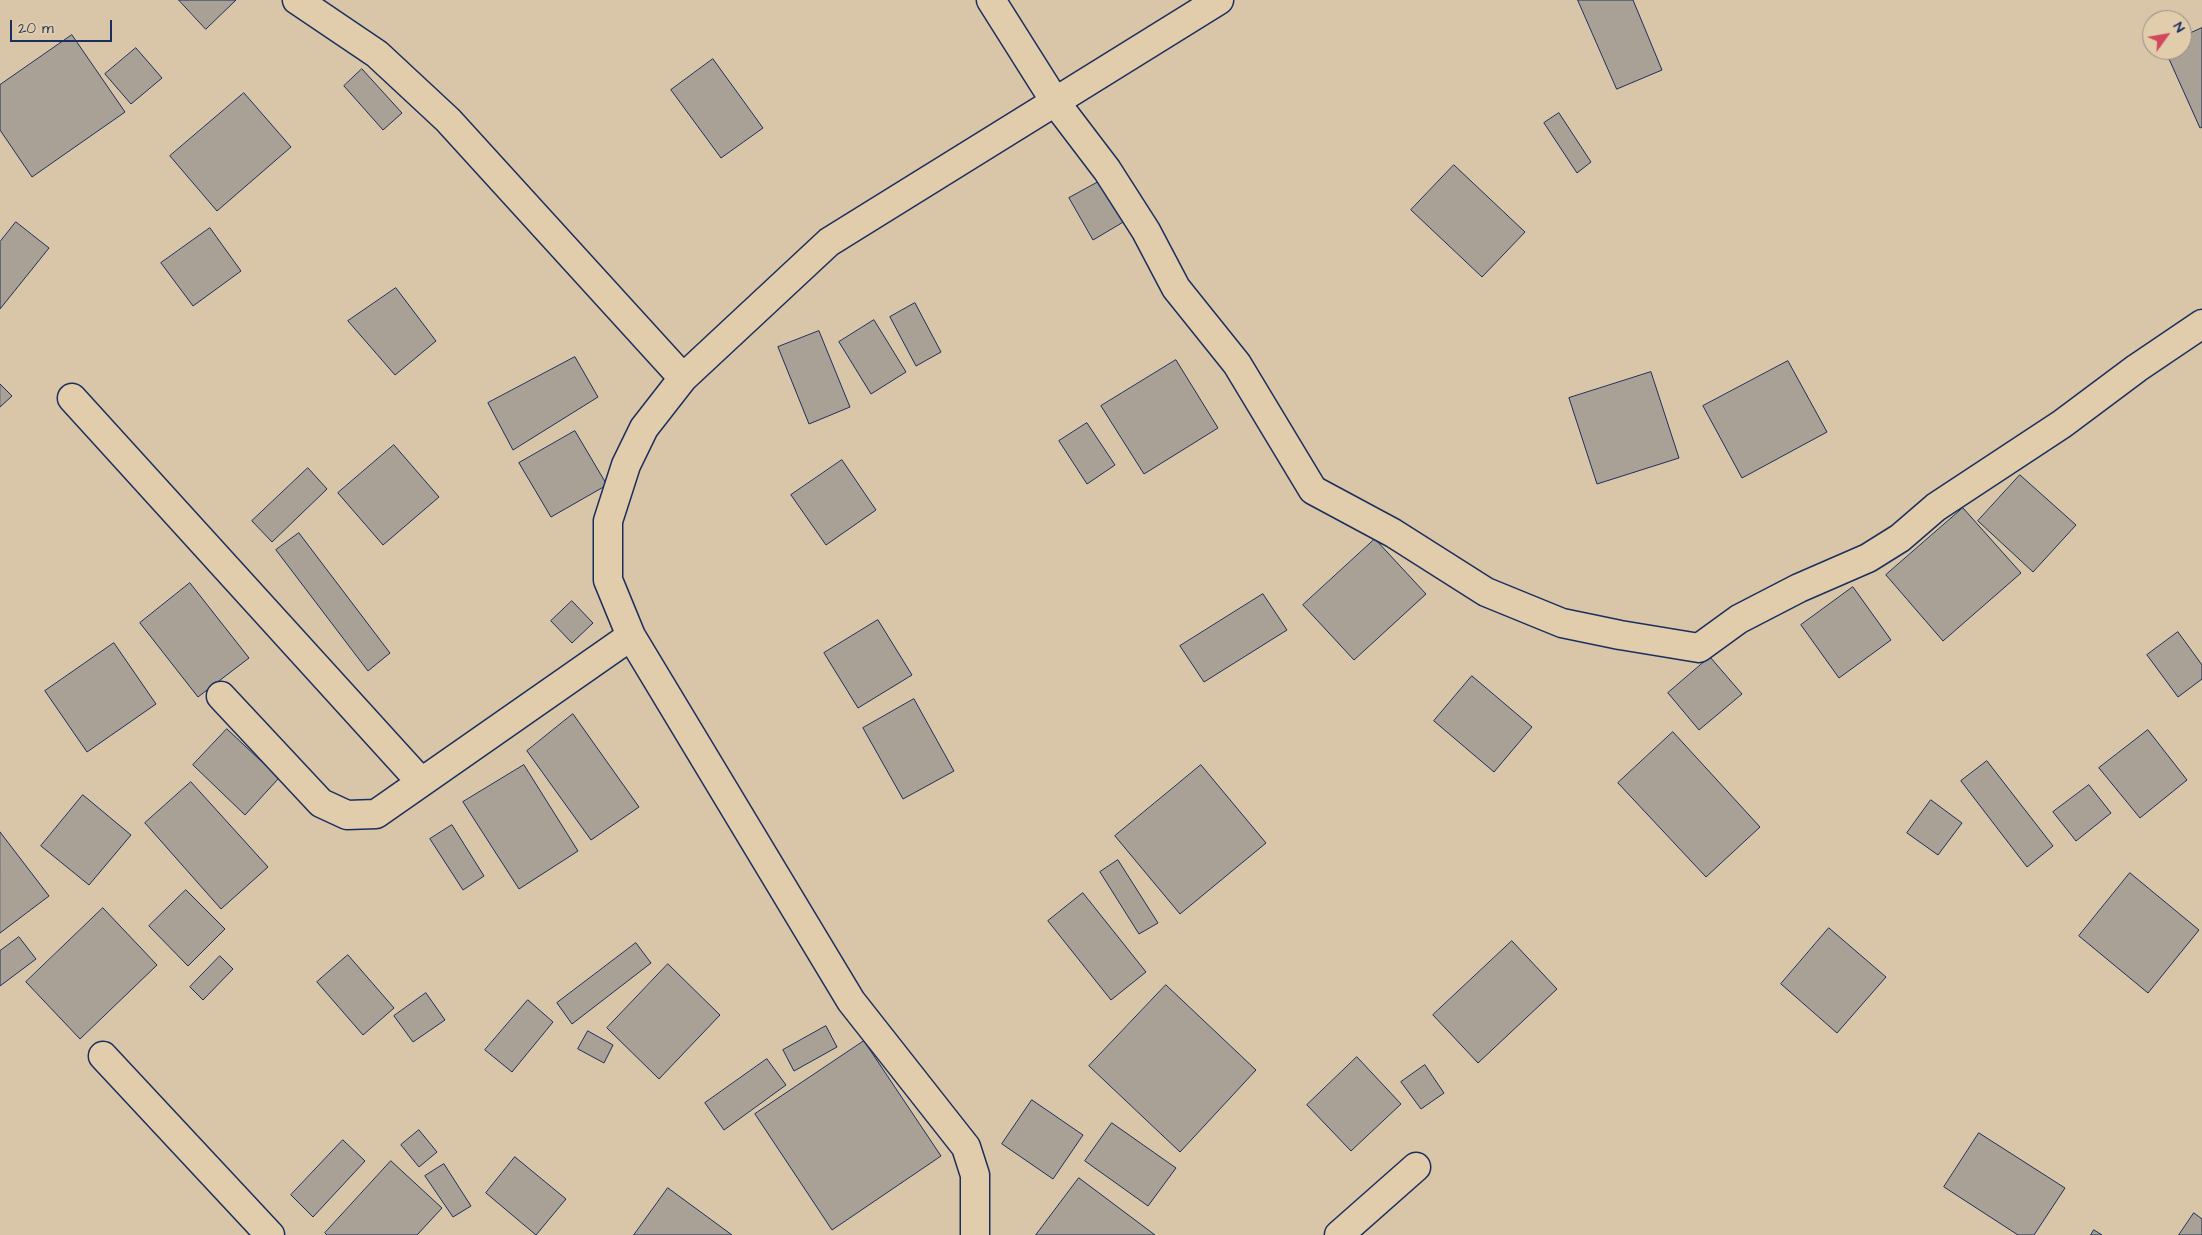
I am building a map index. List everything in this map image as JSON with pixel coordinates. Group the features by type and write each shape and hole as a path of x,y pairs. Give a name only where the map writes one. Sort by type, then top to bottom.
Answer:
{"street":[{"path":"297,0 378,54 448,120 684,378"},
{"path":"991,0 1056,103 1108,170 1146,231 1176,288 1237,364 1313,490 1393,533 1486,592 1562,623 1699,648 1739,619 1799,588 1868,558 1900,538 1936,507 2062,424 2137,368 2202,324"},
{"path":"975,1235 975,1175 966,1147 851,1001 631,636 608,580 608,521 626,465 644,428 684,378 829,242 1056,103 1219,0"},
{"path":"72,398 421,782"},
{"path":"222,696 320,803 347,815 376,814 631,636"},
{"path":"103,1056 270,1235"},
{"path":"1340,1235 1416,1167"}],"building":[{"path":"179,0 236,0 206,29"},
{"path":"1578,0 1633,0 1662,70 1617,89"},
{"path":"2202,28 2202,127 2200,128 2169,60 2192,60 2192,32"},
{"path":"72,35 125,112 32,177 0,130 0,85"},
{"path":"136,48 162,78 131,104 105,74"},
{"path":"713,59 763,128 721,158 671,90"},
{"path":"362,69 402,113 383,130 344,86"},
{"path":"244,93 291,147 217,211 170,156"},
{"path":"1559,113 1591,162 1577,173 1544,123"},
{"path":"1454,165 1525,232 1482,277 1411,210"},
{"path":"1102,180 1125,221 1093,240 1069,198"},
{"path":"16,222 49,248 0,309 0,242"},
{"path":"210,228 241,271 193,306 161,263"},
{"path":"396,288 436,341 395,375 348,321"},
{"path":"915,303 941,352 916,366 890,317"},
{"path":"874,320 906,372 871,394 839,342"},
{"path":"819,331 850,407 809,424 778,347"},
{"path":"575,357 598,397 513,450 488,403"},
{"path":"1176,360 1218,428 1144,474 1101,406"},
{"path":"1788,361 1827,432 1742,478 1703,406"},
{"path":"1651,372 1679,458 1597,484 1569,398"},
{"path":"0,384 12,396 0,407"},
{"path":"1087,423 1115,465 1087,484 1059,441"},
{"path":"575,431 607,485 551,517 519,463"},
{"path":"394,445 439,497 383,545 338,493"},
{"path":"842,460 876,510 826,545 791,495"},
{"path":"308,468 327,489 272,542 252,521"},
{"path":"2020,475 2076,525 2033,572 1978,521"},
{"path":"1963,508 2021,573 1943,641 1886,575"},
{"path":"299,533 390,653 368,671 276,550"},
{"path":"1375,539 1426,594 1354,660 1303,605"},
{"path":"190,583 249,658 198,697 140,623"},
{"path":"1853,587 1891,640 1839,678 1801,625"},
{"path":"1263,594 1287,630 1204,682 1180,646"},
{"path":"572,601 593,623 572,643 551,621"},
{"path":"878,620 912,675 858,708 824,653"},
{"path":"2178,632 2202,665 2202,679 2178,697 2147,655"},
{"path":"114,643 156,704 87,752 45,691"},
{"path":"1710,657 1742,694 1699,730 1668,693"},
{"path":"1472,676 1532,727 1494,772 1434,721"},
{"path":"914,699 954,771 903,799 863,728"},
{"path":"573,714 639,807 591,840 527,751"},
{"path":"227,729 279,778 245,815 193,765"},
{"path":"2148,730 2187,780 2140,818 2099,768"},
{"path":"1673,732 1760,827 1706,877 1618,783"},
{"path":"1987,761 2053,846 2027,867 1961,781"},
{"path":"524,765 578,851 519,889 463,802"},
{"path":"1201,765 1266,843 1180,914 1115,836"},
{"path":"191,782 268,867 221,909 145,823"},
{"path":"2089,785 2111,813 2076,841 2053,812"},
{"path":"83,795 131,835 89,885 41,846"},
{"path":"1931,800 1962,823 1938,855 1907,833"},
{"path":"452,825 484,876 463,890 430,839"},
{"path":"0,832 49,896 0,933"},
{"path":"1118,860 1158,923 1139,934 1100,872"},
{"path":"2130,873 2199,930 2148,993 2079,936"},
{"path":"186,890 225,929 188,966 149,926"},
{"path":"1083,893 1146,972 1111,1000 1048,921"},
{"path":"103,908 157,965 80,1039 26,982"},
{"path":"1829,928 1886,977 1837,1033 1781,984"},
{"path":"19,937 36,959 0,986 0,951"},
{"path":"1512,941 1557,989 1478,1063 1433,1015"},
{"path":"636,943 651,963 572,1024 557,1003"},
{"path":"348,955 394,1008 363,1035 317,982"},
{"path":"220,956 233,969 203,1000 190,987"},
{"path":"668,964 720,1015 659,1079 607,1028"},
{"path":"1166,985 1256,1070 1180,1152 1089,1066"},
{"path":"426,993 445,1020 413,1042 394,1016"},
{"path":"528,1000 553,1022 512,1072 485,1050"},
{"path":"826,1026 837,1047 794,1071 783,1050"},
{"path":"588,1031 613,1045 604,1063 578,1049"},
{"path":"864,1041 941,1156 832,1230 755,1114"},
{"path":"1357,1057 1401,1104 1351,1151 1307,1105"},
{"path":"767,1059 786,1085 724,1130 705,1103"},
{"path":"1425,1065 1444,1093 1421,1109 1401,1082"},
{"path":"1032,1100 1083,1135 1053,1179 1002,1144"},
{"path":"1112,1123 1176,1168 1148,1206 1085,1161"},
{"path":"419,1130 437,1152 419,1167 401,1145"},
{"path":"1979,1133 2065,1188 2034,1235 2018,1235 1944,1187"},
{"path":"343,1140 365,1161 313,1217 291,1195"},
{"path":"515,1157 566,1199 536,1235 486,1193"},
{"path":"391,1161 442,1208 417,1235 327,1235 325,1233"},
{"path":"444,1164 471,1206 453,1217 425,1176"},
{"path":"1079,1178 1155,1235 1036,1235"},
{"path":"668,1188 732,1235 634,1235"},
{"path":"2194,1213 2202,1219 2202,1235 2179,1235"},
{"path":"2094,1230 2102,1235 2091,1235"}]}
